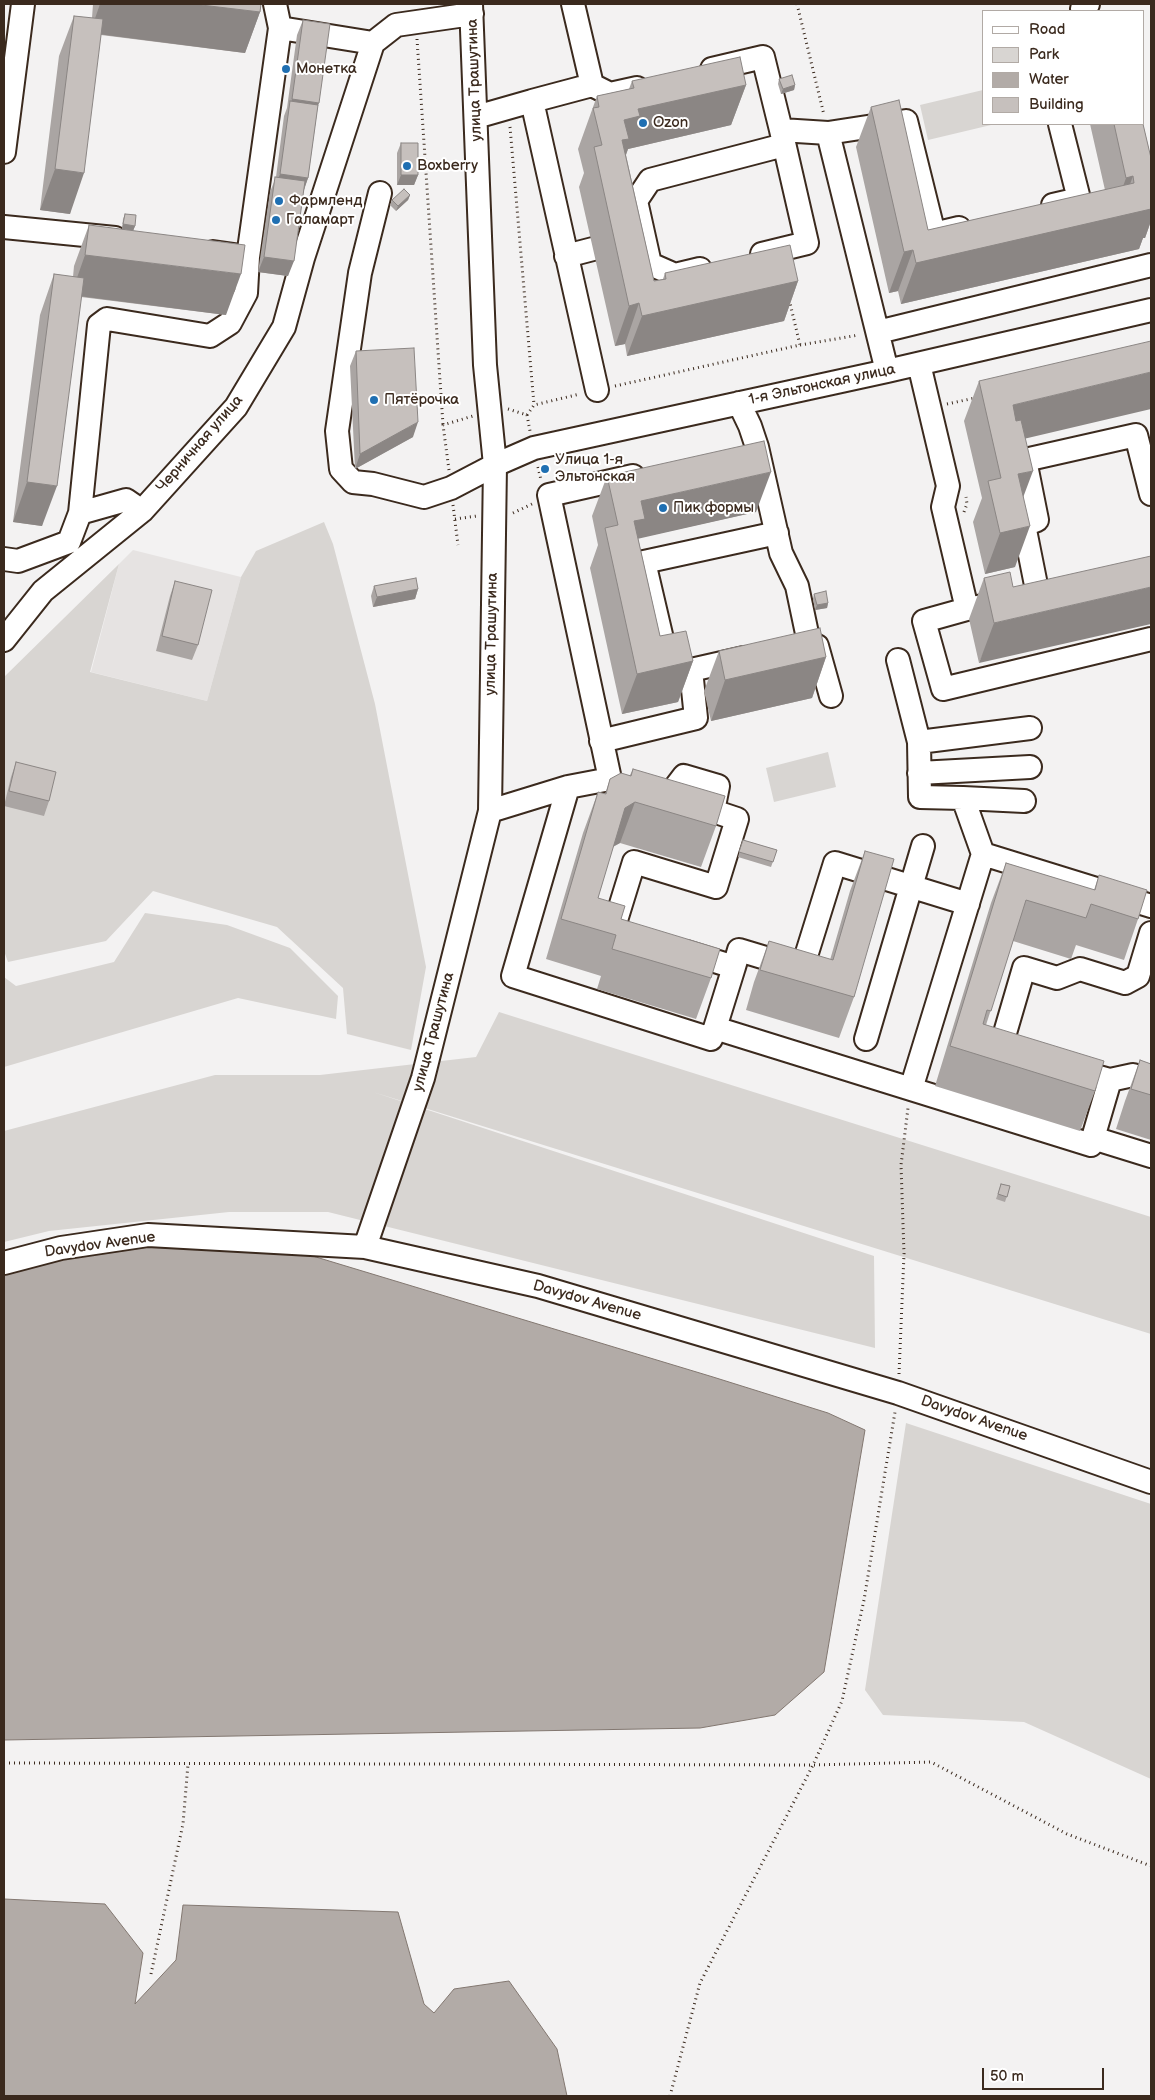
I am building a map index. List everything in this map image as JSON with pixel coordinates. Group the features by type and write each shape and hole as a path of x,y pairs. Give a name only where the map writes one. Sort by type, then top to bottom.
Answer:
{"street":[{"path":"4,559 18,561 69,542 80,513 99,325 107,319 210,336 230,323 246,292 248,257 280,28 275,4"},
{"path":"573,4 592,85"},
{"path":"280,28 373,43 396,25 472,9"},
{"name":"улица Трашутина","path":"366,1247 423,1078 490,811 495,465 485,365 472,9"},
{"path":"4,152 16,12"},
{"name":"Черничная улица","path":"4,640 44,591 142,512 236,407 284,327 303,258 373,43"},
{"path":"696,73 763,57 783,138 807,243 675,275 650,264 636,201 650,180 783,138 828,133 906,120 934,234 982,222"},
{"path":"476,117 592,85 610,94 658,83"},
{"path":"532,101 597,390"},
{"path":"1030,211 1079,199 1060,125"},
{"path":"828,133 878,332 892,362 1151,295"},
{"name":"1-я Эльтонская улица","path":"380,194 360,273 338,431 341,469 353,482 372,484 424,497 451,488 495,465 534,448 739,403 892,362 920,364 1151,310"},
{"path":"4,227 140,242"},
{"path":"621,242 644,237"},
{"path":"189,249 248,257"},
{"path":"566,256 593,249"},
{"path":"878,332 1151,265"},
{"path":"920,364 948,486 943,507 967,609"},
{"path":"739,403 750,426 748,449 777,532 781,553 797,586 800,645 817,646 831,696"},
{"path":"1151,494 1136,435 1025,460 1036,520 1024,525 1048,593 967,609 924,621 943,689 1151,639"},
{"path":"490,811 568,787 618,782 601,741 549,495 653,471"},
{"path":"80,513 126,500 142,512"},
{"path":"764,653 691,670 666,656 644,562 777,532"},
{"path":"898,660 919,742 920,797 1024,801"},
{"path":"601,741 696,718 691,670"},
{"path":"919,742 1030,728"},
{"path":"920,773 1030,767"},
{"path":"568,787 513,976 711,1039 739,950 802,969 835,863 968,904"},
{"path":"641,938 613,930 634,862 716,887 737,818 660,795"},
{"path":"911,1089 983,854 963,798"},
{"path":"866,1039 923,846"},
{"path":"983,854 1151,906"},
{"path":"1151,933 1138,976 1125,983 1080,969 1057,978 1024,968 1000,1050 1110,1080 1133,1075 1151,1080"},
{"path":"669,947 734,967"},
{"path":"715,1028 1092,1145 1110,1080"},
{"path":"1093,1138 1151,1156"},
{"name":"Davydov Avenue","path":"4,1263 61,1248 148,1235 366,1247 538,1286 898,1393 1151,1482"}],"path":[{"path":"797,4 828,133"},
{"path":"416,22 443,425"},
{"path":"509,108 534,405 527,415"},
{"path":"789,298 800,345"},
{"path":"534,405 800,345 878,332"},
{"path":"947,413 945,404 983,396"},
{"path":"960,520 967,504 965,495"},
{"path":"670,2096 700,1983 813,1765 842,1701 864,1600 898,1393 904,1254 901,1165 911,1089"},
{"path":"4,1763 813,1765 931,1762 1067,1834 1151,1866"},
{"path":"151,1974 183,1824 188,1764"}],"shaded area":[{"path":"133,550 241,577 207,701 91,672 119,564"}],"green space":[{"path":"982,90 982,125 991,125 928,140 920,105"},
{"path":"324,522 333,544 375,704 426,967 411,1050 347,1034 343,988 277,927 153,891 106,941 8,962 4,951 4,677 119,564 90,672 207,701 241,577 256,551"},
{"path":"828,752 836,787 774,802 766,768"},
{"path":"145,913 227,925 290,948 338,996 336,1019 238,998 4,1067 4,977 16,986 114,962"},
{"path":"499,1012 1151,1217 1151,1334 373,1092 874,1256 875,1348 328,1212 229,1212 49,1231 4,1242 4,1131 215,1075 320,1075 476,1057"},
{"path":"906,1423 1151,1504 1151,1779 1024,1722 883,1715 865,1690"}],"water":[{"path":"149,1247 306,1254 828,1413 865,1430 824,1672 775,1715 700,1728 4,1740 4,1274 42,1262"},
{"path":"4,1899 105,1904 143,1953 135,2004 176,1960 183,1905 398,1912 424,2004 434,2013 454,1989 509,1981 557,2049 567,2096 4,2096"}],"building":[{"path":"193,4 261,4 260,12"},
{"path":"74,16 103,19 84,173 55,169"},
{"path":"303,20 330,24 319,103 292,99"},
{"path":"740,57 746,85 638,109 640,116 624,120 629,139 622,140 654,281 666,279 665,273 790,245 798,281 642,316 639,303 629,306 594,147 602,145 593,108 599,107 597,96 634,88 632,81"},
{"path":"792,75 795,85 783,89 779,79"},
{"path":"899,100 928,230 1134,183 1133,176 1126,178 1114,125 1143,125 1151,158 1151,209 916,263 913,250 904,252 871,107"},
{"path":"290,101 318,105 308,178 280,174"},
{"path":"401,143 418,143 418,175 401,175"},
{"path":"275,177 305,181 294,261 264,257"},
{"path":"404,189 410,195 398,206 392,200"},
{"path":"125,214 136,215 135,226 123,224"},
{"path":"89,225 245,245 241,274 85,255"},
{"path":"54,274 84,278 57,486 27,482"},
{"path":"1151,341 1151,372 1013,405 1016,421 1021,420 1033,471 1018,474 1030,526 1000,533 988,481 1001,478 979,381"},
{"path":"414,348 418,422 360,454 356,351"},
{"path":"764,441 771,472 641,501 645,519 634,521 660,636 686,631 693,661 637,674 605,528 618,525 607,476"},
{"path":"1151,556 1151,587 994,623 984,578 1010,572 1013,587"},
{"path":"416,578 418,589 377,597 374,586"},
{"path":"175,581 212,590 198,645 162,636"},
{"path":"826,591 828,603 817,605 814,594"},
{"path":"820,628 826,657 725,680 719,651"},
{"path":"16,762 56,772 49,801 9,791"},
{"path":"633,769 725,796 716,826 635,802 625,808 598,898 625,906 621,919 720,949 711,978 612,949 616,935 561,919 598,792 606,794 610,779 621,773 631,776"},
{"path":"743,840 777,850 773,862 739,852"},
{"path":"865,851 894,859 854,997 760,970 769,941 833,960"},
{"path":"1006,863 1095,890 1099,875 1147,890 1138,919 1091,904 1086,918 1026,900 991,1011 987,1010 983,1024 1104,1061 1095,1091 950,1046"},
{"path":"1140,1060 1151,1064 1151,1095 1131,1089"},
{"path":"1001,1184 1010,1186 1007,1197 998,1194"}],"place":[{"name":"Монетка","path":"286,69"},
{"name":"Ozon","path":"643,123"},
{"name":"Boxberry","path":"407,166"},
{"name":"Фармленд","path":"279,201"},
{"name":"Галамарт","path":"276,220"},
{"name":"Пятёрочка","path":"374,400"},
{"name":"Улица 1-я Эльтонская","path":"545,469"},
{"name":"Пик формы","path":"663,508"}]}
